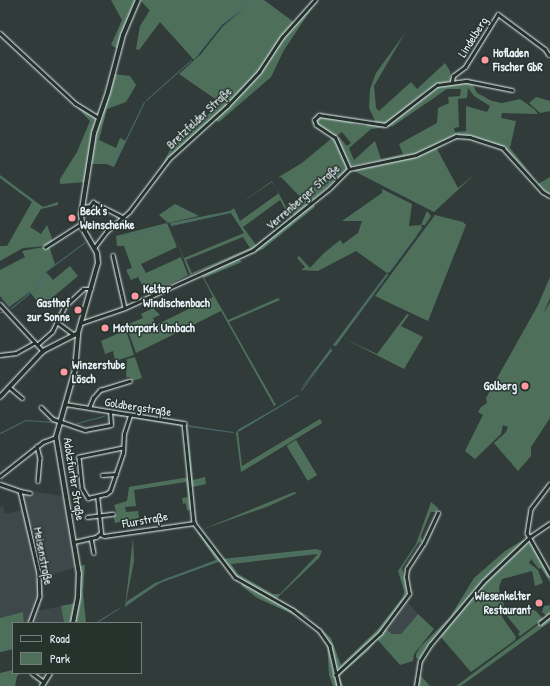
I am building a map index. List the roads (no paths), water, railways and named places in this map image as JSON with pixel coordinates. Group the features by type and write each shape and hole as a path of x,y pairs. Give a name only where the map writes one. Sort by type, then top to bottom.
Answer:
{"main road":[{"path":"81,224 82,207 94,133 122,35 138,0"},
{"name":"Adolzfurter Straße","path":"73,622 79,585 74,542 56,437 58,421 75,370 76,334 92,289 98,263 94,248 81,224"},
{"path":"0,396 43,351 76,334"},
{"path":"43,684 49,674"}],"street":[{"name":"Bretzfelder Straße","path":"94,248 106,232 124,217 169,159 227,106 259,72 282,37 315,0"},
{"name":"Lindelberg","path":"452,82 453,76 465,67 498,14 545,49 549,55"},
{"path":"0,34 75,103 99,118"},
{"path":"349,169 335,138 316,125 317,116 322,114 385,125 428,90 452,82 491,84 512,90"},
{"name":"Verrenberger Straße","path":"80,322 125,308 253,250 329,189 349,169 416,155 450,138 463,136 503,148 543,192 550,196"},
{"path":"82,207 90,206 93,202 124,217"},
{"path":"45,247 81,224"},
{"path":"113,255 125,308"},
{"path":"0,355 16,353 36,344 49,335 57,322 61,310 72,298 83,289 92,289"},
{"path":"0,304 43,351"},
{"path":"57,322 76,334"},
{"name":"Goldbergstraße","path":"89,408 93,398 100,390 130,381"},
{"path":"8,387 22,398"},
{"name":"Goldbergstraße","path":"64,404 184,423 194,523"},
{"path":"42,407 58,421 85,430 111,426 110,412"},
{"path":"123,448 79,457 82,488 88,498 97,497 108,493 117,474 123,448 130,415"},
{"path":"0,476 48,438 56,437"},
{"path":"37,446 40,458 38,480"},
{"path":"102,475 117,474"},
{"path":"0,484 30,493"},
{"path":"550,484 531,509 527,526 529,539 550,574"},
{"name":"Meisenstraße","path":"20,491 40,584 38,605 30,622"},
{"path":"74,542 92,538 100,534 100,516 97,497"},
{"path":"335,675 380,633 409,594 406,577 407,569 424,543 438,513"},
{"path":"87,517 113,514"},
{"path":"194,523 235,577 293,610 319,630 330,646 335,675 339,686"},
{"name":"Flurstraße","path":"100,534 104,536 194,523"},
{"path":"416,686 420,661 430,645 483,582 529,539 550,523"},
{"path":"92,538 94,553"},
{"path":"540,623 550,615"},
{"path":"33,674 43,684"}],"waterway":[{"path":"194,58 221,24 247,3 246,0"},
{"path":"146,100 191,60"},
{"path":"113,166 144,102"},
{"path":"171,225 228,212"},
{"path":"121,236 166,226"},
{"path":"389,271 416,235"},
{"path":"11,308 37,287 43,273 85,242"},
{"path":"334,345 387,274"},
{"path":"301,390 331,350"},
{"path":"239,430 297,395"},
{"path":"113,415 123,416"},
{"path":"77,423 104,416"},
{"path":"131,417 182,425"},
{"path":"0,433 25,420 54,422"},
{"path":"189,426 233,432"},
{"path":"226,560 315,552"},
{"path":"126,604 164,579 216,561"},
{"path":"97,622 119,608"},
{"path":"0,651 12,648"}],"place":[{"name":"Hofladen Fischer GbR","path":"485,60"},
{"name":"Beck's Weinschenke","path":"72,218"},
{"name":"Kelter Windischenbach","path":"135,296"},
{"name":"Gasthof zur Sonne","path":"78,310"},
{"name":"Motorpark Umbach","path":"105,328"},
{"name":"Winzerstube Lösch","path":"64,372"},
{"name":"Golberg","path":"525,386"},
{"name":"Wiesenkelter Restaurant","path":"539,603"}]}
